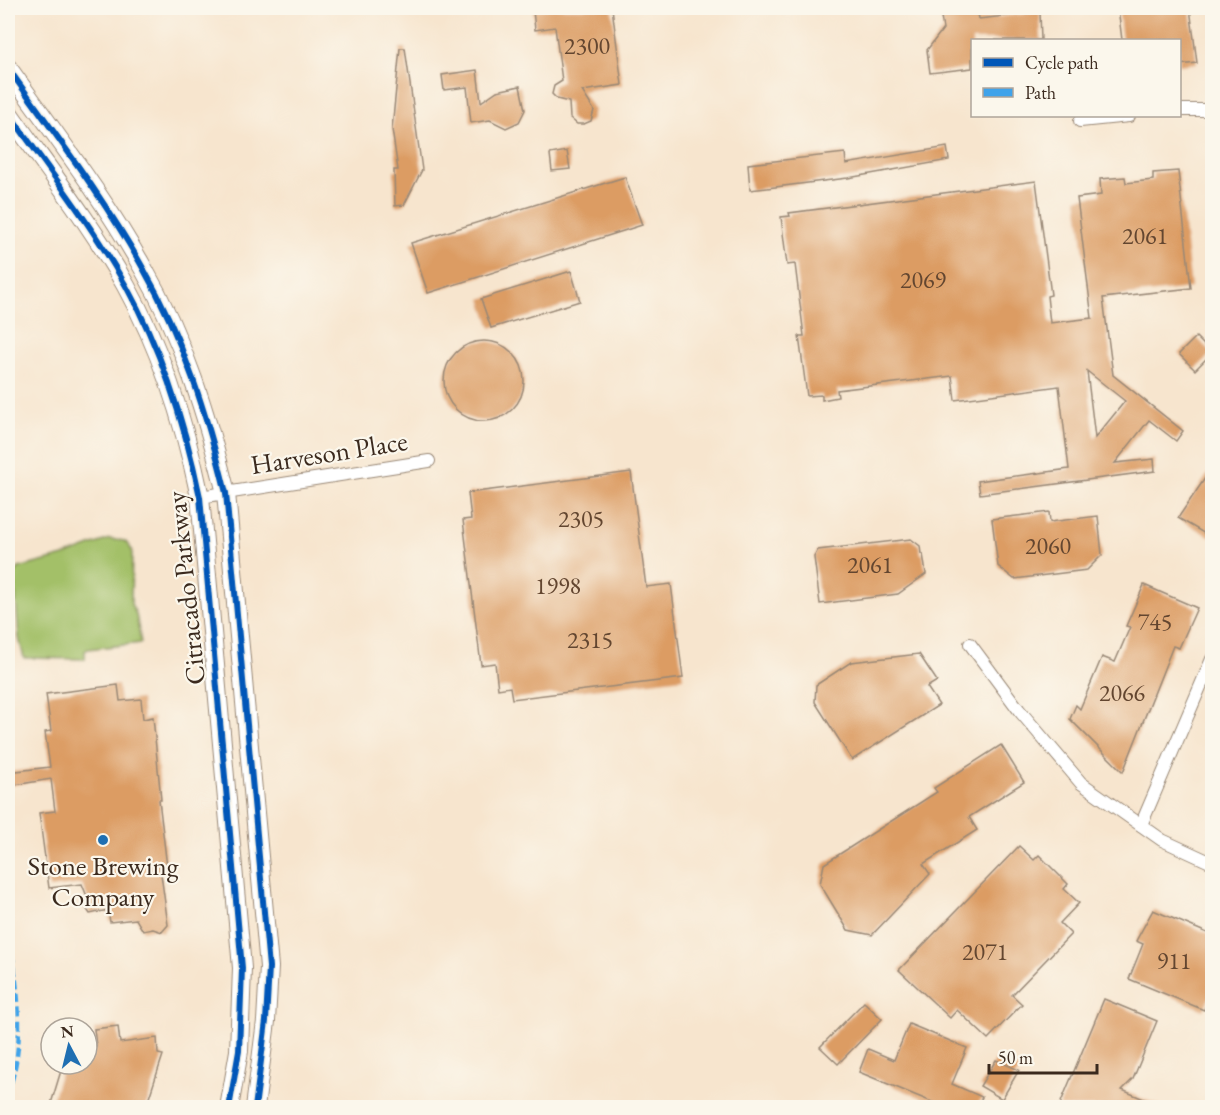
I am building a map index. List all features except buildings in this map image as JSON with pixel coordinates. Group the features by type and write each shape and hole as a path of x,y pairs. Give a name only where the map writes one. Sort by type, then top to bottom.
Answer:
{"main road":[{"name":"Citracado Parkway","path":"8,68 104,204 144,268 193,375 213,437 226,493 268,967 266,1022 255,1107"},
{"name":"Citracado Parkway","path":"8,112 93,232 142,318 181,422 200,497 242,968 239,1051 229,1107"}],"street":[{"path":"1181,110 1212,110"},
{"path":"1080,121 1119,117"},
{"name":"Harveson Place","path":"200,497 429,461"},
{"path":"970,644 1019,710 1081,783 1161,840 1212,863"},
{"path":"1141,825 1212,659"}],"green space":[{"path":"109,539 125,541 132,550 131,604 136,614 141,643 88,649 85,651 85,659 24,658 19,638 14,574 19,568 64,556"}],"marked path":[{"path":"8,926 17,989 19,1030 18,1051 8,1092"}],"cycle path":[{"path":"8,68 112,216 157,295 182,349 202,406 226,493 269,967 266,1021 255,1108"},
{"path":"8,112 99,241 139,311 171,389 200,497 242,968 239,1051 229,1108"}],"place":[{"name":"Stone Brewing Company","path":"103,840"}]}
